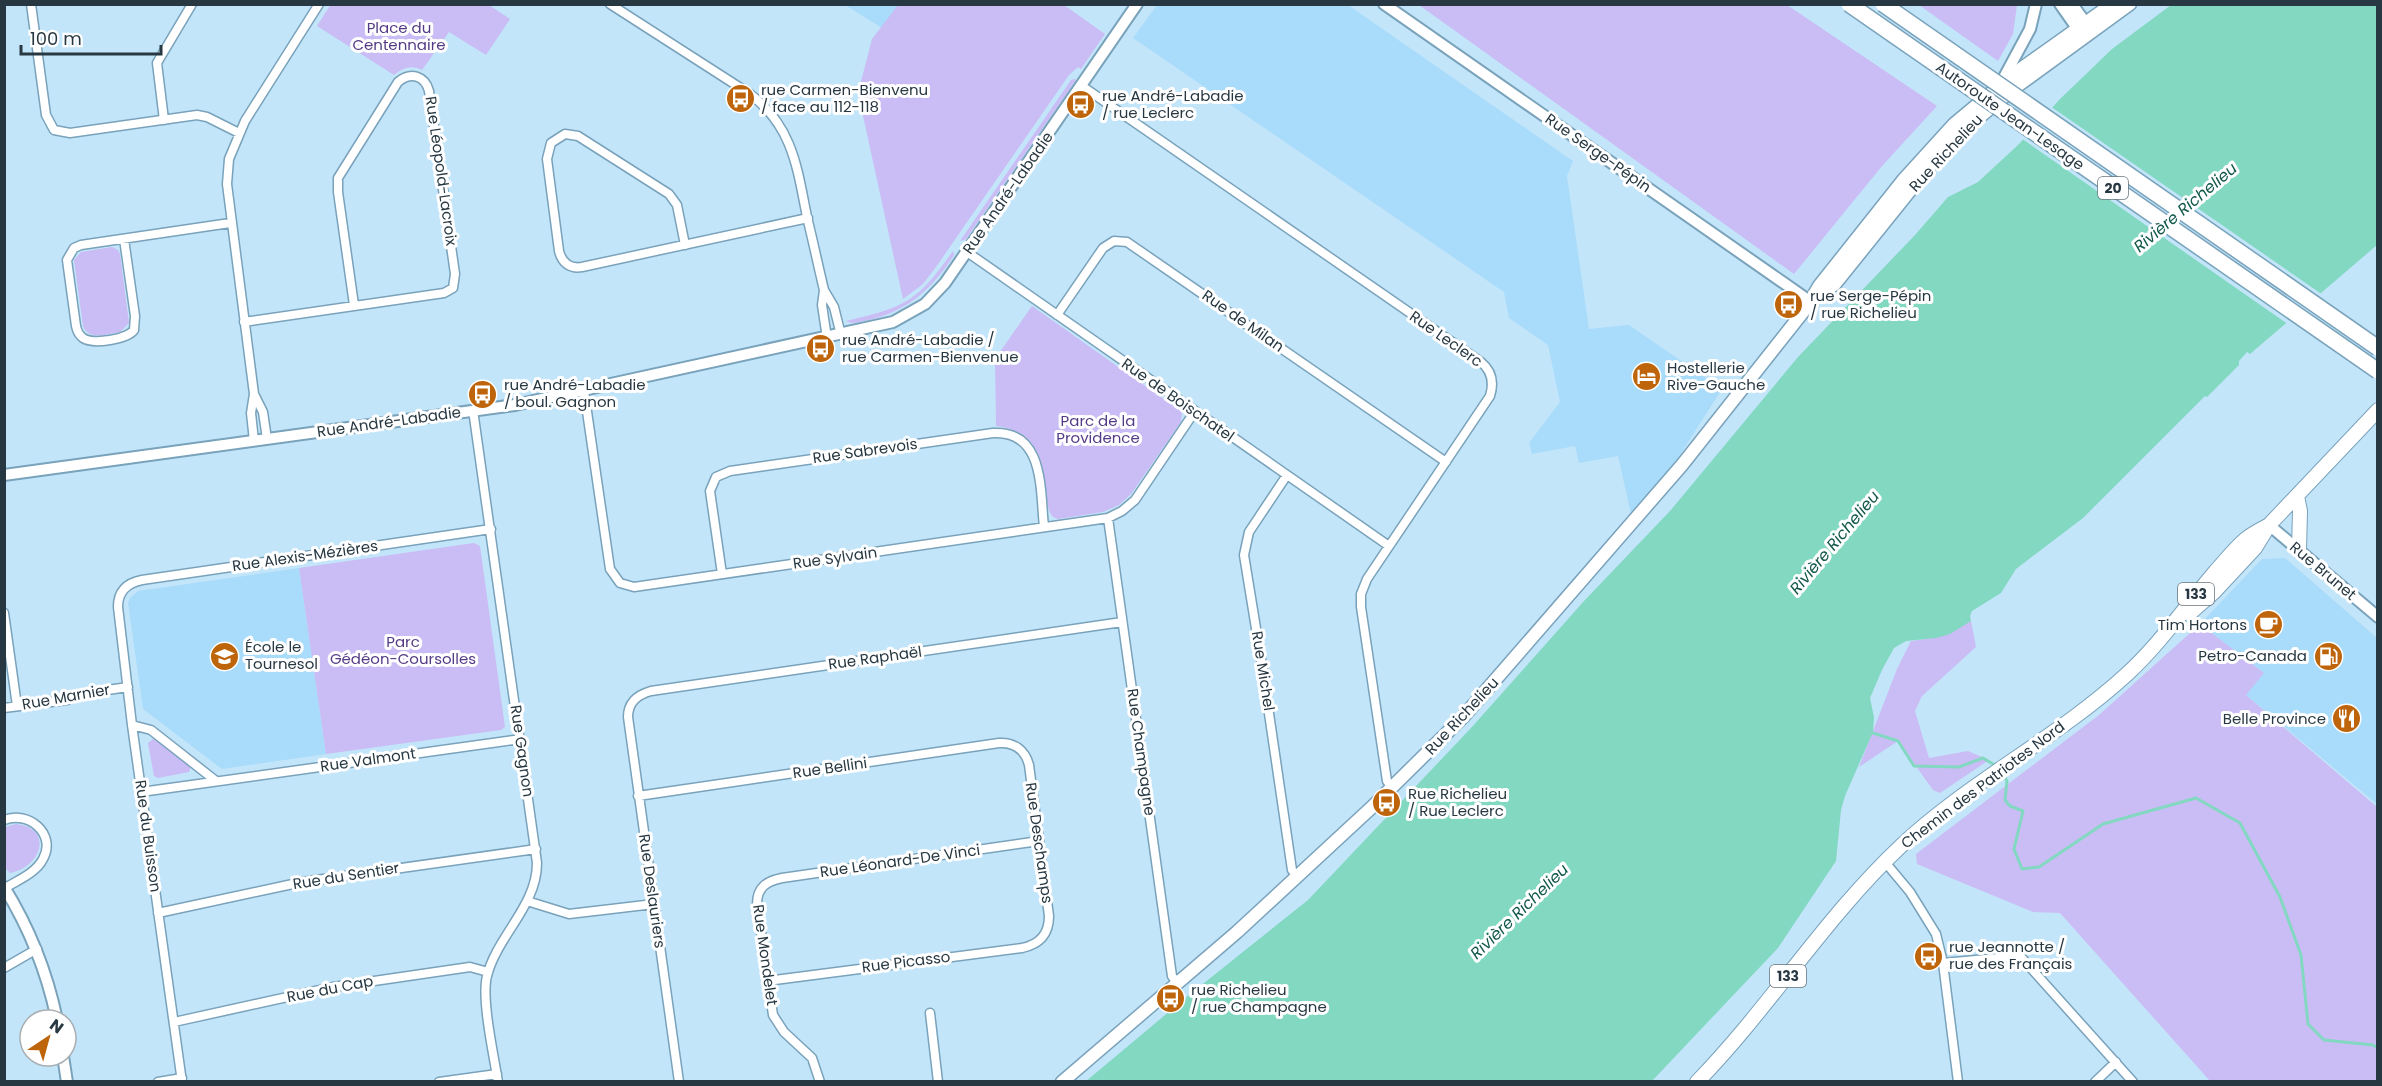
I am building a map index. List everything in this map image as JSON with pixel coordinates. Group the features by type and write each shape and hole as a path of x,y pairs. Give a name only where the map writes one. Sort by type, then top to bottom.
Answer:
{"highway":[{"name":"Autoroute Jean-Lesage","path":"1849,4 2378,371"},
{"name":"Autoroute Jean-Lesage","path":"1883,4 2378,348"}],"main road":[{"name":"Rue Richelieu","path":"1811,302 1835,284 1929,167 1960,135 2085,30 2112,4"},
{"name":"Rue Richelieu","path":"1062,1082 1178,984 1297,877 1392,788 1477,701 1696,448 1811,302 1819,286 1917,164 1959,119 2000,84 2130,4"},
{"name":"Chemin des Patriotes Nord","path":"1697,1082 1746,1028 1847,902 1885,862 1922,828 2096,700 2127,673 2163,638 2232,553 2246,539 2269,525 2378,410"},
{"path":"2297,496 2300,511 2299,550"}],"street":[{"path":"31,4 46,116 54,130 70,134 203,116 239,133"},
{"path":"164,120 157,63 192,4"},
{"path":"254,441 251,413 254,394 230,223 227,172 239,133 319,4"},
{"path":"610,4 743,89 768,110 782,129 792,151 824,290 834,307 841,335"},
{"name":"Rue André-Labadie","path":"4,475 515,405 893,322 919,309 939,291 1083,86 1137,4"},
{"name":"Rue Serge-Pépin","path":"1384,4 1811,302"},
{"path":"2000,84 2030,29 2036,4"},
{"path":"2060,4 2085,30"},
{"path":"2072,4 2085,30"},
{"name":"Rue Léopold-Lacroix","path":"244,322 444,293 451,290 455,283 429,91 426,82 415,76 406,76 398,81 338,178 354,305"},
{"name":"Rue Leclerc","path":"1083,86 1486,367 1492,381 1490,396 1365,582 1361,602 1387,781 1392,788"},
{"path":"685,245 677,205 669,194 578,136 565,134 551,143 547,156 550,182 560,252 567,265 582,267 685,245 808,218"},
{"path":"124,239 135,316 134,330 123,338 86,340 76,329 68,263 69,254 79,245 230,223"},
{"name":"Rue de Milan","path":"1057,315 1105,246 1114,241 1128,242 1446,462"},
{"name":"Rue de Boischatel","path":"967,252 1389,546"},
{"path":"824,290 822,305 827,338"},
{"name":"Rue Sylvain","path":"584,391 609,565 615,578 624,585 634,587 1108,518 1122,511 1134,500 1195,411"},
{"path":"254,394 263,412 267,439"},
{"name":"Rue Gagnon","path":"473,410 536,849 536,878 527,901 488,972 486,994 497,1078"},
{"name":"Rue Sabrevois","path":"722,574 710,491 716,477 730,471 1006,433 1025,443 1035,458 1044,527"},
{"name":"Rue Michel","path":"1287,475 1249,532 1244,555 1292,870 1297,877"},
{"name":"Rue Champagne","path":"1108,518 1172,976 1178,984"},
{"name":"Rue Brunet","path":"2269,525 2378,617"},
{"name":"Rue Alexis-Mézières","path":"122,590 134,582 155,578 491,529"},
{"name":"Rue du Buisson","path":"122,590 118,607 132,725 182,1080"},
{"path":"4,613 17,706"},
{"name":"Rue Raphaël","path":"632,702 639,695 651,691 1122,622"},
{"name":"Rue Marnier","path":"4,708 67,700 80,694 128,687"},
{"name":"Rue Deslauriers","path":"632,702 628,714 638,796 679,1082"},
{"path":"132,725 151,730 216,781"},
{"name":"Rue Valmont","path":"141,792 520,738"},
{"name":"Rue Bellini","path":"638,796 999,743 1010,744 1020,750"},
{"name":"Rue Deschamps","path":"1020,750 1029,765 1049,916 1048,928 1043,938"},
{"path":"4,820 18,816 33,822 43,833 47,849 45,857 37,867 5,888 37,949 54,1008"},
{"name":"Rue Léonard-De Vinci","path":"763,885 768,881 782,878 1039,841"},
{"name":"Rue du Sentier","path":"158,913 302,882 536,849"},
{"path":"1885,862 1910,891 1936,934 1943,963 1958,1082"},
{"name":"Rue Mondelet","path":"763,885 758,894 757,904 767,981 775,1020 784,1032 812,1058 820,1082"},
{"path":"527,901 569,914 654,904"},
{"name":"Rue Picasso","path":"767,981 1026,947 1043,938"},
{"path":"4,968 37,949"},
{"path":"1943,963 2020,956 2133,1082"},
{"name":"Rue du Cap","path":"174,1022 333,987 470,967 488,972"},
{"path":"930,1013 938,1082"},
{"path":"2095,1082 2116,1062"},
{"path":"440,1082 497,1078"},
{"path":"158,1082 182,1080"}],"shaded area":[{"path":"845,5 898,5 882,28"},
{"path":"1157,5 1348,5 1573,161 1567,176 1589,329 1629,325 1722,389 1676,461 1631,514 1618,456 1579,463 1575,446 1532,454 1529,443 1560,402 1548,345 1509,318 1504,292 1133,38"},
{"path":"2285,558 2377,638 2377,804 2245,694 2264,673 2200,624 2262,559"},
{"name":"École le Tournesol","path":"299,568 326,754 222,769 143,709 128,603 138,591"}],"green space":[{"name":"Place du Centennaire","path":"331,4 489,5 510,19 486,55 449,32 422,70 408,68 394,75 317,26"},
{"path":"898,5 1064,5 1105,34 1081,69 1078,67 1069,75 936,267 923,284 903,299 858,93 872,39"},
{"path":"1419,5 1787,5 1937,106 1882,166 1794,274"},
{"path":"1919,5 2017,5 2013,34 1998,61"},
{"path":"1071,80 1076,80 966,239 960,241"},
{"path":"112,247 120,254 129,323 120,332 104,335 89,334 83,326 74,260 81,252"},
{"path":"953,251 954,255 937,278 908,304 869,320 854,323 846,321 883,311 908,300 930,281"},
{"name":"Parc de la Providence","path":"1032,306 1182,412 1181,422 1131,494 1119,505 1103,512 1058,519 1053,517 1049,509 1042,469 1035,449 1021,434 996,426 995,359"},
{"name":"Parc Gédéon-Coursolles","path":"474,543 480,546 505,727 501,730 326,754 299,568"},
{"path":"1971,621 1976,647 1922,696 1915,711 1929,758 1968,751 1989,760 1940,793 1933,790 1898,741 1859,767 1897,669 1911,641 1942,635"},
{"path":"2200,624 2264,673 2246,695 2377,807 2377,1081 2210,1081 2060,913 2033,912 1917,864 1916,854 2099,715"},
{"path":"153,739 159,740 191,766 189,772 158,778 154,776 148,743"},
{"path":"16,824 28,827 35,832 39,839 39,847 30,863 10,873 5,868 5,827"}],"water":[{"name":"Rivière Richelieu","path":"2171,5 2377,5 2377,245 2250,354 2247,352 2239,361 2239,365 2083,518 2016,569 2001,593 1972,611 1971,621 1950,634 1906,641 1894,648 1870,698 1874,717 1873,732 1845,796 1841,810 1836,861 1778,948 1652,1081 1085,1082 1308,900 1471,728 1584,601 1670,511 1798,357 1915,235 1948,197 1978,182 2019,144 2060,99 2112,49"}],"pier":[{"path":"2050,106 2323,295 2289,325 2021,138"}],"waterway":[{"path":"1873,733 1898,741 1914,766 1959,767 1983,758 1998,767"},
{"path":"2002,772 2007,781 2005,800 2010,806 2023,811 2014,849 2022,869 2039,867 2103,824 2196,798 2240,823 2280,897 2301,955 2308,1024 2324,1040 2373,1045 2378,1048"}],"place":[{"name":"rue Carmen-Bienvenu / face au 112-118","path":"740,99"},
{"name":"rue André-Labadie / rue Leclerc","path":"1081,105"},
{"name":"rue Serge-Pépin / rue Richelieu","path":"1789,305"},
{"name":"rue André-Labadie / rue Carmen-Bienvenue","path":"821,349"},
{"name":"Hostellerie Rive-Gauche","path":"1646,377"},
{"name":"rue André-Labadie / boul. Gagnon","path":"483,394"},
{"name":"Tim Hortons","path":"2268,625"},
{"name":"École le Tournesol","path":"224,656"},
{"name":"Petro-Canada","path":"2328,656"},
{"name":"Belle Province","path":"2347,719"},
{"name":"Rue Richelieu / Rue Leclerc","path":"1387,803"},
{"name":"rue Jeannotte / rue des Français","path":"1928,956"},
{"name":"rue Richelieu / rue Champagne","path":"1170,999"}]}
